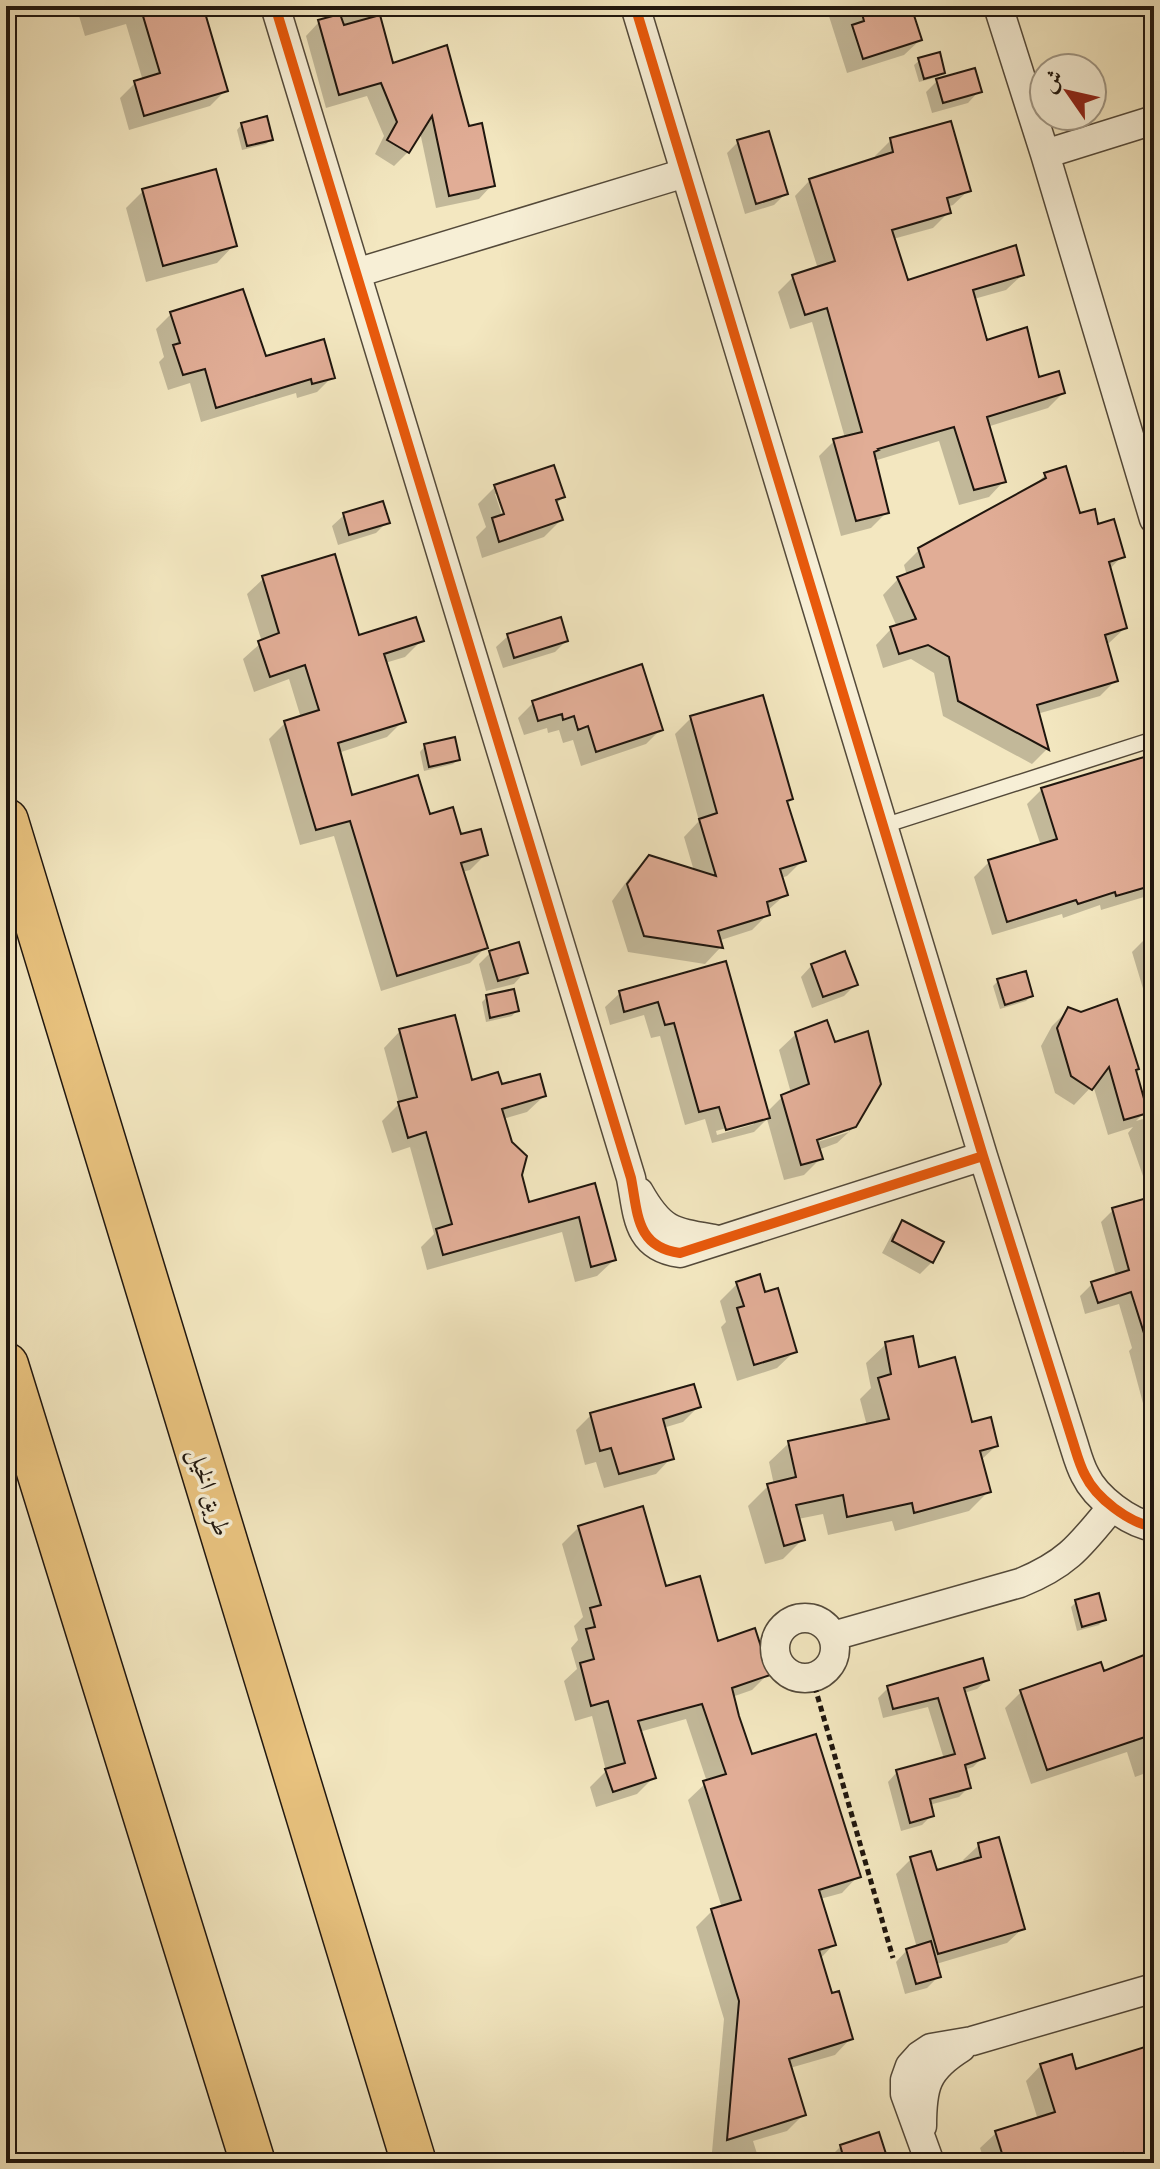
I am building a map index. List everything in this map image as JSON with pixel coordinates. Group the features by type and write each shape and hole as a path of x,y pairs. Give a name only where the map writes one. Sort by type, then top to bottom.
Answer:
{"highway":[{"name":"طريق الخيل","path":"6,821 414,2163"},
{"path":"6,1365 253,2163"}],"street":[{"path":"275,6 631,1178 641,1229 651,1242 664,1251 680,1253 983,1156"},
{"path":"635,6 983,1156 1086,1477 1111,1508 1145,1526 1154,1527"},
{"path":"998,6 1154,519"},
{"path":"1045,154 1154,120"},
{"path":"356,273 685,173"},
{"path":"833,1636 1043,1574 1082,1543 1111,1508"},
{"path":"799,1618 819,1621 833,1636 834,1657 822,1673 812,1677 792,1675 777,1660 775,1650 781,1630 799,1618"},
{"path":"926,2150 905,2094 905,2080 910,2066 919,2056 931,2048 972,2041 1154,1988"}],"lane":[{"path":"883,826 1154,739"}],"path":[{"path":"812,1677 893,1958"}],"building":[{"path":"140,6 203,6 228,91 144,116 134,81 160,73"},
{"path":"860,6 911,6 922,40 863,59 852,25 864,21"},
{"path":"340,14 344,25 380,15 393,63 447,45 469,126 482,123 495,186 449,196 432,116 409,153 387,140 397,122 381,83 339,95 318,20"},
{"path":"940,52 945,73 924,79 918,58"},
{"path":"975,68 982,92 943,103 936,79"},
{"path":"267,116 273,140 247,146 241,123"},
{"path":"951,121 971,191 947,198 951,213 892,230 908,280 1016,245 1024,275 973,290 987,340 1027,327 1039,377 1059,371 1065,393 987,417 1006,482 974,490 954,427 878,449 874,452 889,513 856,521 833,439 862,432 827,308 805,315 792,275 835,261 809,179 893,152 890,138"},
{"path":"769,131 788,194 756,204 737,140"},
{"path":"216,169 237,246 163,266 142,189"},
{"path":"243,289 266,356 324,339 335,378 312,384 311,379 216,408 205,369 183,375 173,345 180,343 170,312"},
{"path":"554,465 565,497 556,500 563,520 499,542 492,518 504,514 494,485"},
{"path":"1066,466 1080,513 1095,509 1098,524 1114,519 1125,557 1109,562 1127,628 1105,635 1118,681 1037,705 1049,750 958,701 949,657 928,645 899,654 890,627 916,619 897,577 924,567 918,548 1046,478 1044,473"},
{"path":"383,501 390,523 349,535 343,513"},
{"path":"335,554 359,635 416,617 424,641 384,654 406,722 338,743 352,795 418,775 430,814 453,807 461,834 481,829 488,855 461,863 488,948 397,976 350,821 316,830 302,783 284,721 319,710 305,665 270,677 258,641 279,633 262,576"},
{"path":"561,617 568,641 514,658 507,634"},
{"path":"642,664 663,730 596,752 588,726 578,730 574,716 563,720 562,714 538,721 532,701"},
{"path":"763,695 793,799 787,801 806,861 780,869 788,895 767,902 770,915 718,931 723,948 644,936 627,884 649,855 716,876 699,819 717,813 690,716"},
{"path":"455,737 460,760 429,767 424,744"},
{"path":"1154,754 1154,782 1145,784 1154,815 1154,885 1116,896 1115,892 1078,904 1076,900 1007,922 988,860 1057,839 1041,788"},
{"path":"519,942 528,973 498,981 489,951"},
{"path":"845,951 858,985 823,997 811,964"},
{"path":"726,961 770,1118 726,1130 719,1107 699,1112 674,1023 665,1025 658,1002 624,1012 619,991"},
{"path":"1026,971 1033,996 1005,1005 997,979"},
{"path":"514,989 519,1011 490,1018 486,995"},
{"path":"1117,999 1139,1069 1136,1070 1148,1113 1124,1120 1109,1067 1092,1090 1071,1076 1057,1028 1068,1007 1081,1012"},
{"path":"455,1015 472,1080 498,1072 502,1084 540,1074 546,1096 502,1109 512,1142 527,1156 522,1175 529,1202 595,1183 616,1260 591,1267 579,1217 443,1255 436,1229 452,1224 426,1132 408,1138 398,1102 417,1097 399,1029"},
{"path":"827,1020 835,1042 868,1031 881,1084 856,1127 817,1140 823,1159 801,1165 781,1095 809,1084 795,1032"},
{"path":"1154,1196 1154,1349 1149,1349 1131,1292 1098,1303 1091,1282 1129,1270 1112,1208"},
{"path":"902,1220 944,1242 933,1263 892,1241"},
{"path":"760,1274 765,1292 778,1288 797,1352 754,1365 737,1308 744,1306 736,1282"},
{"path":"913,1336 919,1367 955,1357 972,1422 991,1417 998,1446 980,1451 991,1492 914,1513 912,1503 847,1517 843,1495 796,1505 805,1540 784,1546 767,1484 796,1477 788,1441 889,1419 878,1378 891,1374 885,1342"},
{"path":"694,1384 701,1407 663,1419 674,1459 619,1474 611,1448 600,1451 590,1413"},
{"path":"643,1506 666,1586 700,1576 718,1641 755,1628 770,1675 732,1688 752,1754 816,1734 861,1877 819,1890 836,1945 819,1950 832,1993 839,1991 853,2039 789,2059 806,2115 727,2140 739,2001 711,1909 741,1900 703,1781 726,1774 702,1704 638,1721 656,1778 613,1792 605,1769 625,1763 608,1701 591,1706 580,1663 594,1659 586,1629 595,1627 590,1608 601,1605 578,1526"},
{"path":"1099,1593 1106,1620 1082,1627 1075,1600"},
{"path":"1154,1651 1154,1734 1047,1770 1020,1690 1101,1662 1104,1671"},
{"path":"983,1658 989,1680 964,1688 985,1758 965,1765 971,1788 930,1799 934,1816 910,1823 896,1770 955,1754 938,1698 893,1709 887,1686"},
{"path":"999,1837 1025,1929 938,1954 910,1857 931,1851 937,1870 981,1857 978,1843"},
{"path":"931,1941 941,1977 916,1984 906,1949"},
{"path":"1154,2044 1154,2163 1126,2163 1123,2153 1092,2163 1005,2163 995,2131 1055,2112 1040,2064 1072,2054 1076,2069"},
{"path":"879,2132 887,2157 867,2163 845,2163 840,2145"}],"cycle path":[{"path":"275,6 631,1178 638,1216 647,1236 666,1250 680,1253 983,1156"},
{"path":"635,6 983,1156 1079,1462 1090,1484 1105,1501 1124,1515 1154,1527"}]}
